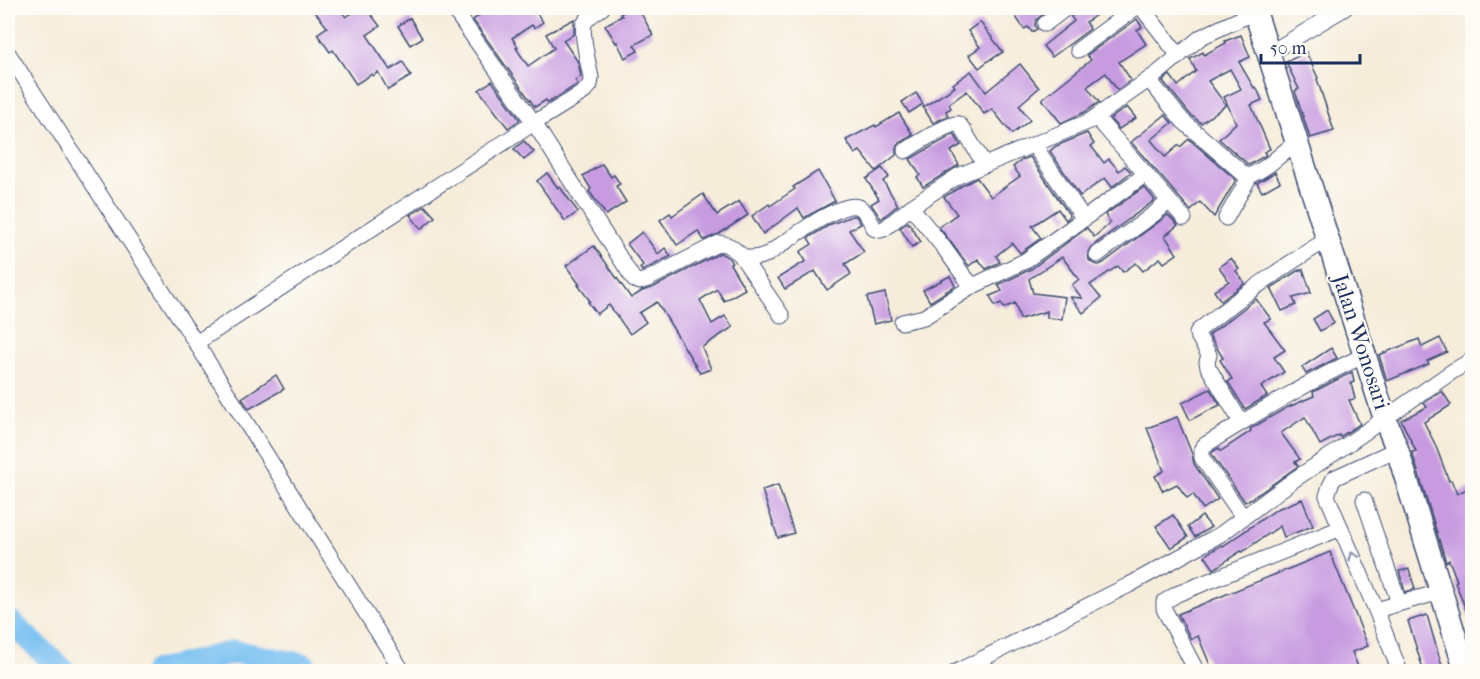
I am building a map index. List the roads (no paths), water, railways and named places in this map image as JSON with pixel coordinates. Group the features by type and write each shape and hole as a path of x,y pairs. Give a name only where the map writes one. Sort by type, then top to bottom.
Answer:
{"highway":[{"name":"Jalan Wonosari","path":"1254,10 1466,672"}],"street":[{"path":"453,8 534,123 634,280 640,282 648,279 718,243 728,245 742,257 782,316"},
{"path":"196,343 584,92 590,85 591,78 583,33 584,23 602,8"},
{"path":"1045,24 1066,8"},
{"path":"1078,50 1135,8"},
{"path":"1142,8 1179,56"},
{"path":"1268,54 1345,8"},
{"name":"Jalan Wonosari","path":"742,257 756,259 768,254 834,211 849,206 862,209 875,230 884,229 911,207 958,176 1090,121 1149,80 1201,37 1254,10"},
{"path":"8,53 196,343 403,672"},
{"path":"1149,80 1183,121 1245,176 1250,176"},
{"path":"1096,117 1184,218"},
{"path":"905,151 955,123 962,128 985,165"},
{"path":"1226,218 1250,176 1296,142"},
{"path":"1034,145 1084,219"},
{"path":"902,322 924,317 973,286 1025,261 1146,174"},
{"path":"1097,255 1169,201"},
{"path":"911,207 973,286"},
{"path":"1241,422 1208,367 1209,355 1197,331 1233,303 1328,238"},
{"path":"1243,517 1202,458 1201,452 1205,445 1340,366 1365,355"},
{"path":"956,672 1129,585 1221,534 1295,479 1473,360"},
{"path":"1396,449 1334,478 1328,496 1400,672"},
{"path":"1364,500 1399,603"},
{"path":"1197,672 1164,609 1164,602 1177,594 1341,528"},
{"path":"1376,610 1440,592"}],"waterway":[{"path":"8,620 65,672"},
{"path":"156,672 235,652 304,665 307,672"}]}
